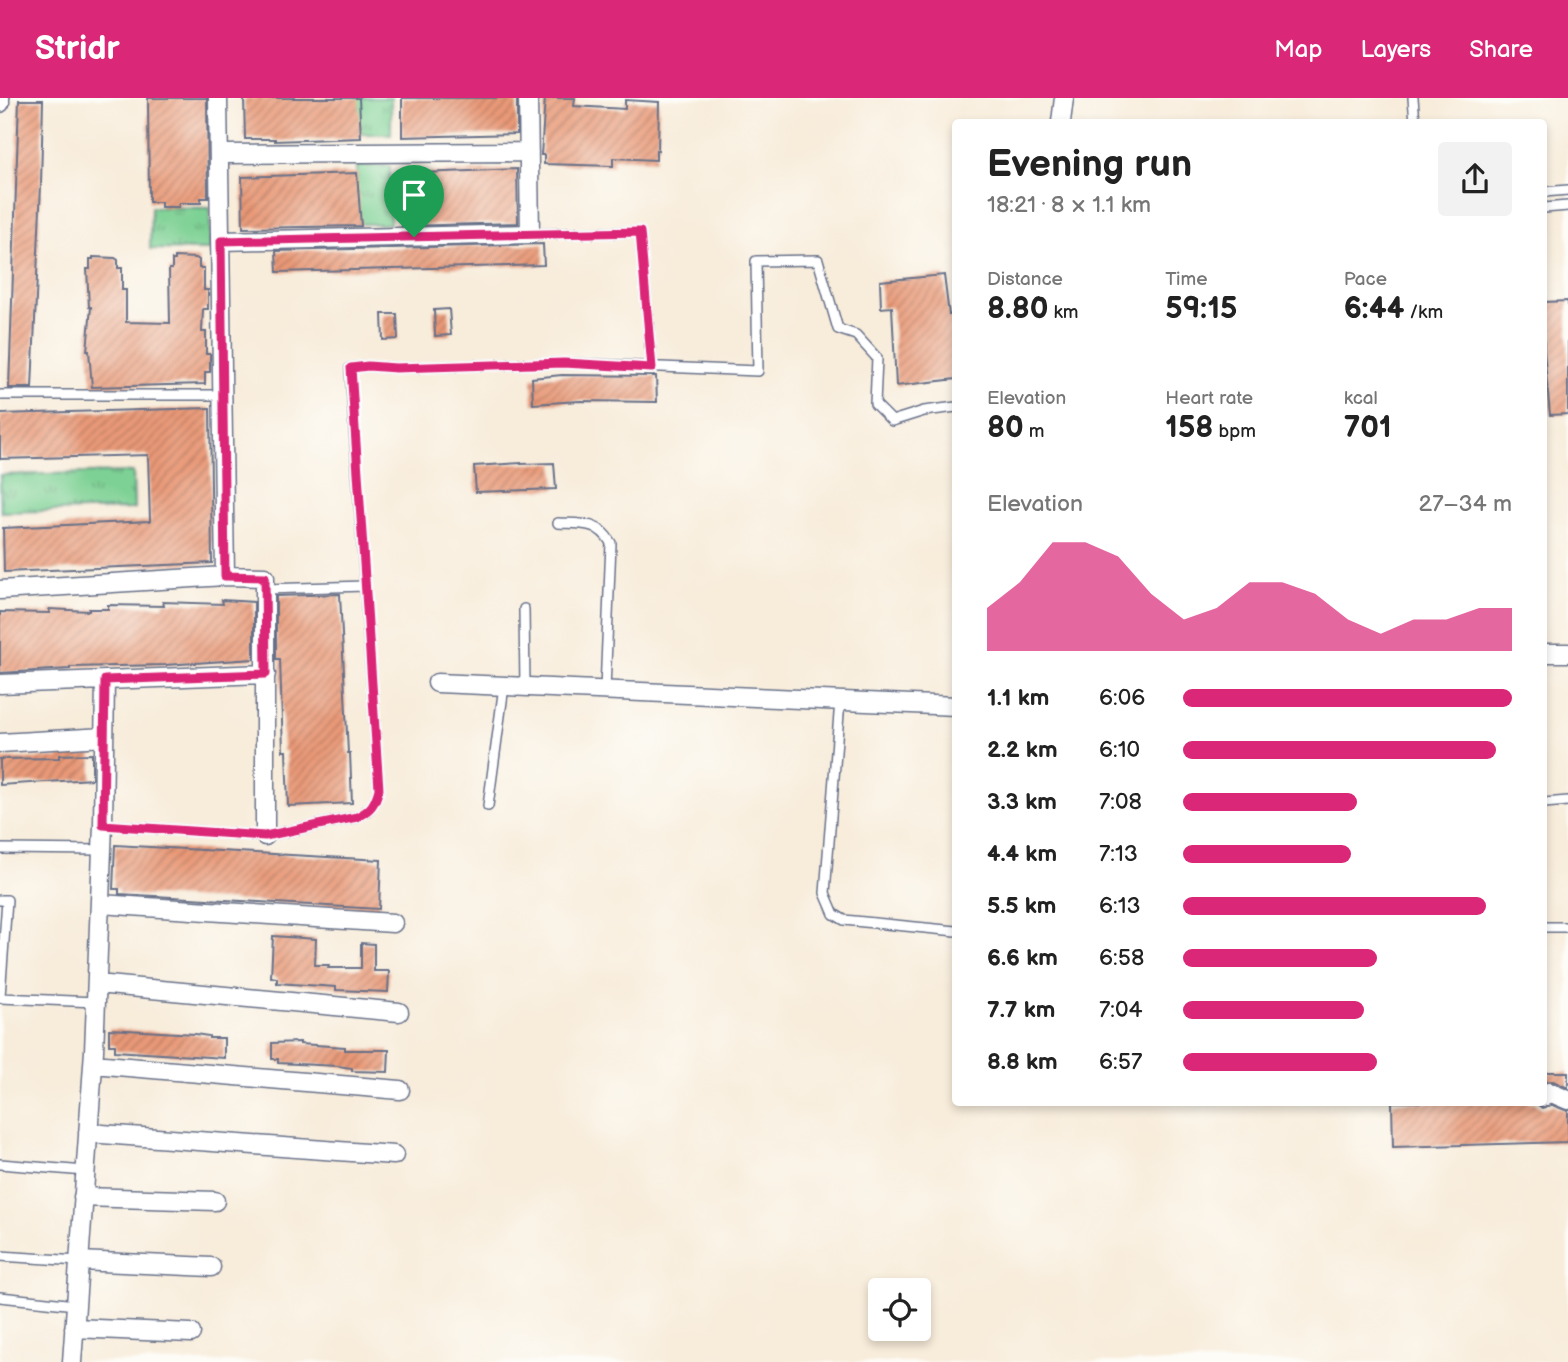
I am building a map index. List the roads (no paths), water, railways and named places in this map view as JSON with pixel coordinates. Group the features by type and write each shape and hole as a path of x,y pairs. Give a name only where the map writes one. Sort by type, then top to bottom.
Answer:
{"street":[{"path":"218,98 225,576"},
{"path":"221,241 530,234 528,98"},
{"path":"1061,119 1065,98"},
{"path":"219,154 529,152"},
{"path":"0,590 225,576 265,577 265,836"},
{"path":"1547,653 1568,653"},
{"path":"0,684 266,674"},
{"path":"72,1362 93,1064 103,825 105,680"},
{"path":"437,683 952,706"},
{"path":"0,743 104,737"},
{"path":"100,905 393,923"},
{"path":"96,993 399,1012"},
{"path":"93,1064 400,1090"},
{"path":"1547,1098 1568,1100"},
{"path":"88,1133 394,1155"},
{"path":"83,1197 215,1200"},
{"path":"79,1261 211,1267"},
{"path":"74,1328 191,1333"}],"lane":[{"path":"1413,98 1415,119"},
{"path":"1547,192 1568,190"},
{"path":"1547,208 1568,206"},
{"path":"530,234 640,232 652,368"},
{"path":"103,825 265,836 357,817 369,811 376,803 379,789 351,368 553,363 758,371 756,261 818,260 838,330 856,335 877,359 875,404 882,413 892,421 925,411 952,408"},
{"path":"0,395 222,396"},
{"path":"558,523 586,524 604,530 611,543 605,690"},
{"path":"266,589 365,586"},
{"path":"524,609 524,687"},
{"path":"488,806 504,686"},
{"path":"840,701 825,893 834,914 845,920 952,931"},
{"path":"1547,803 1568,800"},
{"path":"0,849 102,850"},
{"path":"0,900 7,900 0,997 96,993"},
{"path":"1547,927 1568,927"},
{"path":"0,1164 85,1171"},
{"path":"0,1256 79,1261"},
{"path":"0,1297 75,1305"}]}
